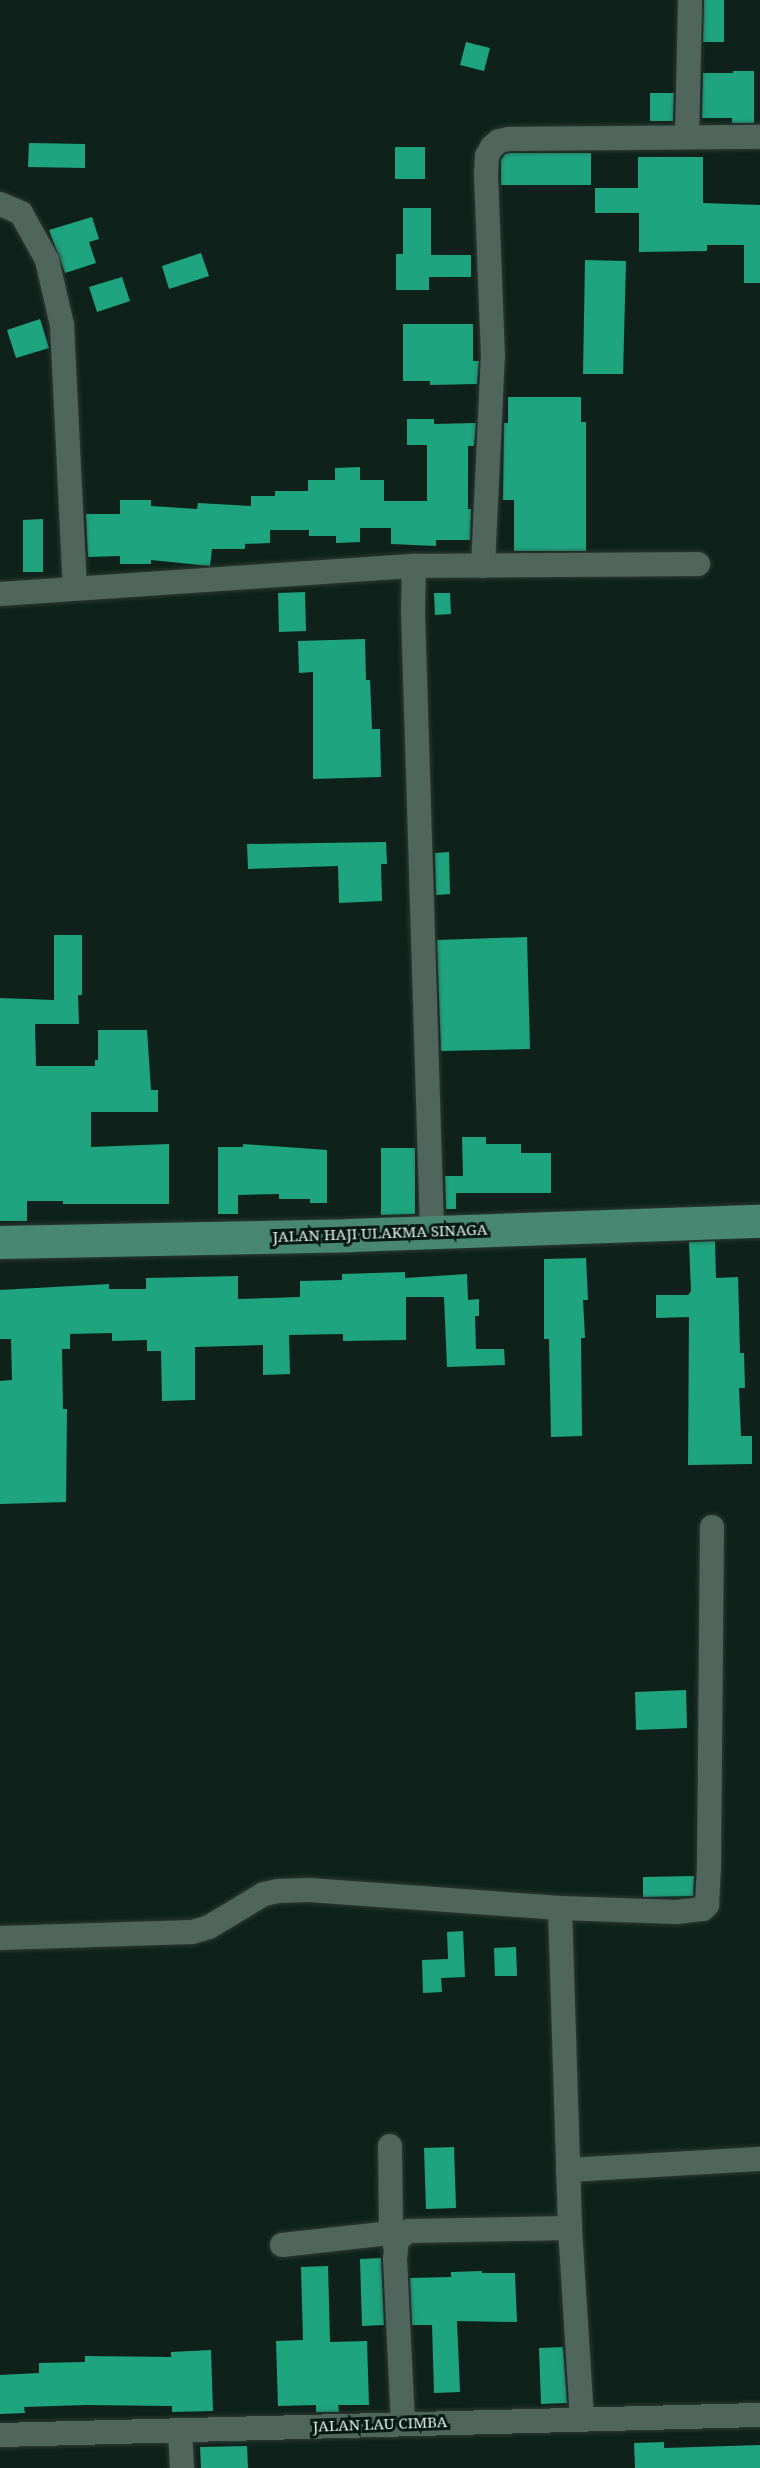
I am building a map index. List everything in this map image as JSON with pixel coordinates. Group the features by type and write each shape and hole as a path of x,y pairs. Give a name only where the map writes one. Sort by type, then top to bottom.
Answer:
{"main road":[{"name":"JALAN HAJI ULAKMA SINAGA","path":"0,1242 760,1221"}],"street":[{"path":"687,136 690,0"},
{"path":"483,566 493,357 487,156 499,141 509,140 687,136 760,137"},
{"path":"0,204 21,213 47,260 62,325 75,588"},
{"path":"0,594 414,566 698,564"},
{"path":"414,566 413,610 432,1230"},
{"path":"0,1938 192,1932 209,1927 264,1894 278,1891 309,1890 560,1908 700,1911 707,1905 712,1527"},
{"path":"560,1908 570,2228 582,2418"},
{"path":"390,2146 403,2423"},
{"path":"568,2170 760,2159"},
{"path":"282,2245 393,2239 409,2231 570,2228"},
{"name":"JALAN LAU CIMBA","path":"0,2435 760,2415"},
{"path":"180,2430 182,2468"}],"building":[{"path":"704,0 724,0 724,42 703,42"},
{"path":"466,42 490,48 484,71 460,65"},
{"path":"733,71 754,71 754,123 732,123 732,118 702,118 703,73 733,73"},
{"path":"650,93 674,93 673,121 650,121"},
{"path":"29,143 85,144 85,168 28,167"},
{"path":"395,147 425,147 425,179 395,179"},
{"path":"591,153 591,185 501,185 501,160 505,154"},
{"path":"638,157 703,157 703,203 760,205 760,283 744,283 744,245 707,245 707,251 639,252 639,213 595,213 595,188 638,188"},
{"path":"403,208 431,208 431,255 471,255 471,277 429,277 429,290 396,290 396,254 403,254"},
{"path":"92,217 99,239 89,242 96,263 65,273 49,230"},
{"path":"201,253 209,276 169,289 162,266"},
{"path":"585,260 626,261 623,374 583,374"},
{"path":"122,277 130,301 97,312 89,287"},
{"path":"40,319 49,348 16,358 7,330"},
{"path":"403,324 473,324 473,361 479,361 477,384 430,385 430,381 403,381"},
{"path":"508,397 581,397 581,422 586,422 586,551 514,551 514,500 503,500 504,423 508,423"},
{"path":"407,419 434,419 434,424 476,423 474,446 468,446 470,540 436,540 436,546 391,544 391,528 360,528 360,542 336,543 336,536 309,536 309,530 270,530 270,543 245,544 245,549 212,549 210,566 151,560 151,564 120,564 120,556 88,557 86,514 120,514 120,500 151,500 151,506 197,509 198,503 251,506 251,496 275,496 275,491 308,491 308,480 335,480 335,468 360,467 360,480 384,480 384,501 427,501 427,445 407,445"},
{"path":"43,519 43,572 23,572 23,520"},
{"path":"305,592 306,631 279,632 278,593"},
{"path":"434,593 450,593 451,614 435,615"},
{"path":"365,639 366,680 370,680 372,729 380,729 381,777 313,779 313,672 299,673 298,641"},
{"path":"386,842 387,864 381,864 382,901 339,903 338,866 248,869 247,844"},
{"path":"449,852 450,894 436,895 435,853"},
{"path":"54,935 82,935 82,995 78,995 79,1024 35,1024 36,1066 95,1066 95,1060 98,1060 98,1030 147,1030 151,1090 158,1090 158,1112 91,1112 91,1147 169,1144 169,1204 63,1204 63,1201 27,1201 27,1221 0,1221 0,998 54,1000"},
{"path":"527,937 530,1049 441,1051 437,940"},
{"path":"462,1137 486,1137 486,1144 521,1144 521,1153 551,1153 551,1193 456,1193 456,1209 446,1209 445,1176 463,1176"},
{"path":"243,1144 327,1150 327,1203 310,1203 310,1199 279,1199 279,1194 238,1195 238,1214 218,1214 218,1147 243,1147"},
{"path":"381,1148 415,1148 415,1214 381,1215"},
{"path":"715,1241 716,1278 738,1277 740,1353 744,1353 745,1388 739,1388 741,1436 752,1436 752,1464 688,1465 689,1317 656,1318 656,1295 688,1295 691,1291 689,1242"},
{"path":"586,1258 588,1300 583,1300 585,1338 581,1338 582,1436 551,1437 549,1339 544,1339 544,1259"},
{"path":"405,1272 405,1278 467,1274 468,1300 479,1299 479,1316 475,1316 476,1349 504,1349 505,1365 447,1367 444,1297 406,1297 406,1340 343,1341 343,1334 289,1335 290,1374 263,1375 263,1345 195,1347 195,1400 162,1401 161,1351 147,1351 147,1340 112,1341 112,1333 70,1334 70,1349 62,1349 63,1409 67,1409 66,1502 0,1504 0,1381 12,1380 11,1339 0,1339 0,1290 109,1284 109,1289 146,1289 146,1278 238,1276 238,1299 300,1297 300,1281 342,1280 342,1274"},
{"path":"686,1690 687,1728 636,1730 635,1692"},
{"path":"694,1876 693,1896 643,1897 643,1877"},
{"path":"463,1931 465,1977 441,1978 442,1992 423,1993 422,1960 448,1959 447,1932"},
{"path":"516,1947 517,1976 495,1976 494,1948"},
{"path":"454,2147 456,2208 426,2209 424,2148"},
{"path":"381,2258 384,2325 362,2326 360,2259"},
{"path":"328,2266 330,2342 367,2341 369,2405 338,2405 339,2412 316,2412 316,2405 278,2406 276,2341 303,2340 301,2267"},
{"path":"482,2271 482,2273 515,2273 517,2322 457,2321 460,2392 434,2393 432,2325 412,2325 410,2278 451,2277 451,2272"},
{"path":"563,2347 567,2403 541,2404 539,2348"},
{"path":"211,2350 213,2411 172,2412 172,2406 86,2405 24,2407 25,2413 0,2414 0,2375 39,2373 39,2363 85,2362 85,2356 171,2357 171,2352"},
{"path":"664,2442 664,2448 760,2445 760,2468 635,2468 634,2443"},
{"path":"247,2446 248,2468 201,2468 200,2447"}]}
